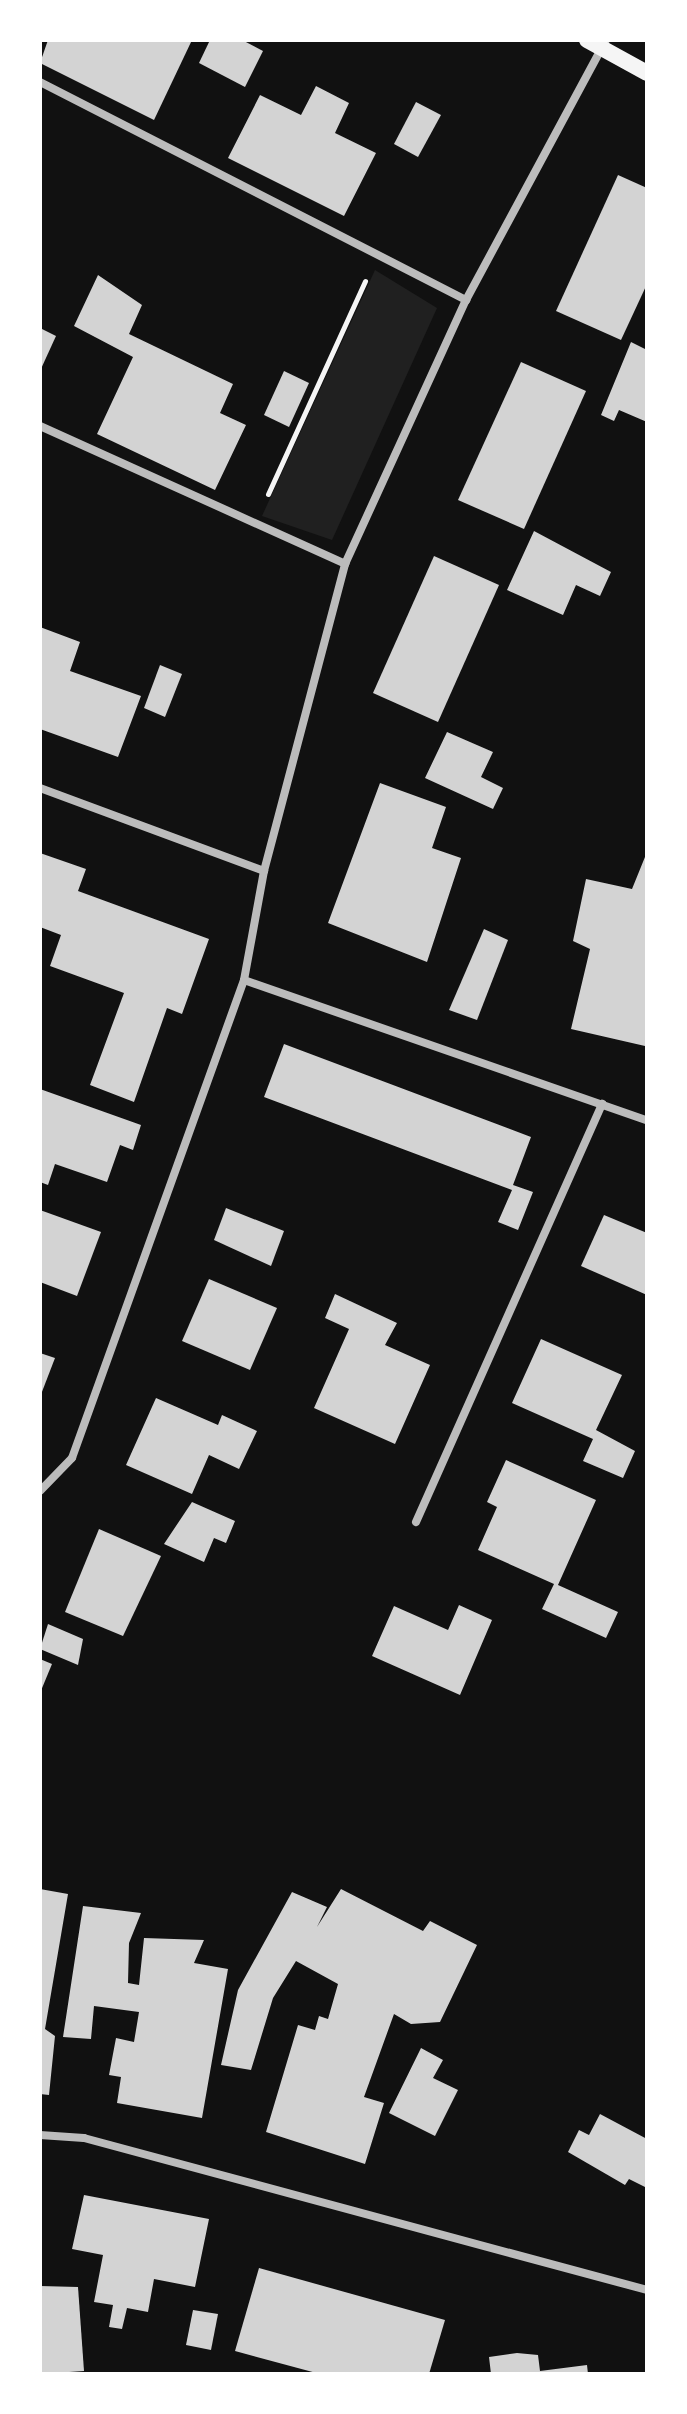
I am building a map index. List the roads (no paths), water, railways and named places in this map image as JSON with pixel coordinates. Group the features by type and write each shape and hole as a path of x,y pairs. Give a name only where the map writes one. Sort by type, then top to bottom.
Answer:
{"main road":[{"path":"598,43 647,73"}],"street":[{"path":"40,1491 72,1458 244,980 264,871 345,564 466,300 598,43"},
{"path":"40,82 466,300"},
{"path":"40,426 345,564"},
{"path":"40,788 264,871"},
{"path":"244,980 647,1120"},
{"path":"416,1522 602,1104"},
{"path":"40,2135 84,2138 647,2290"}]}
